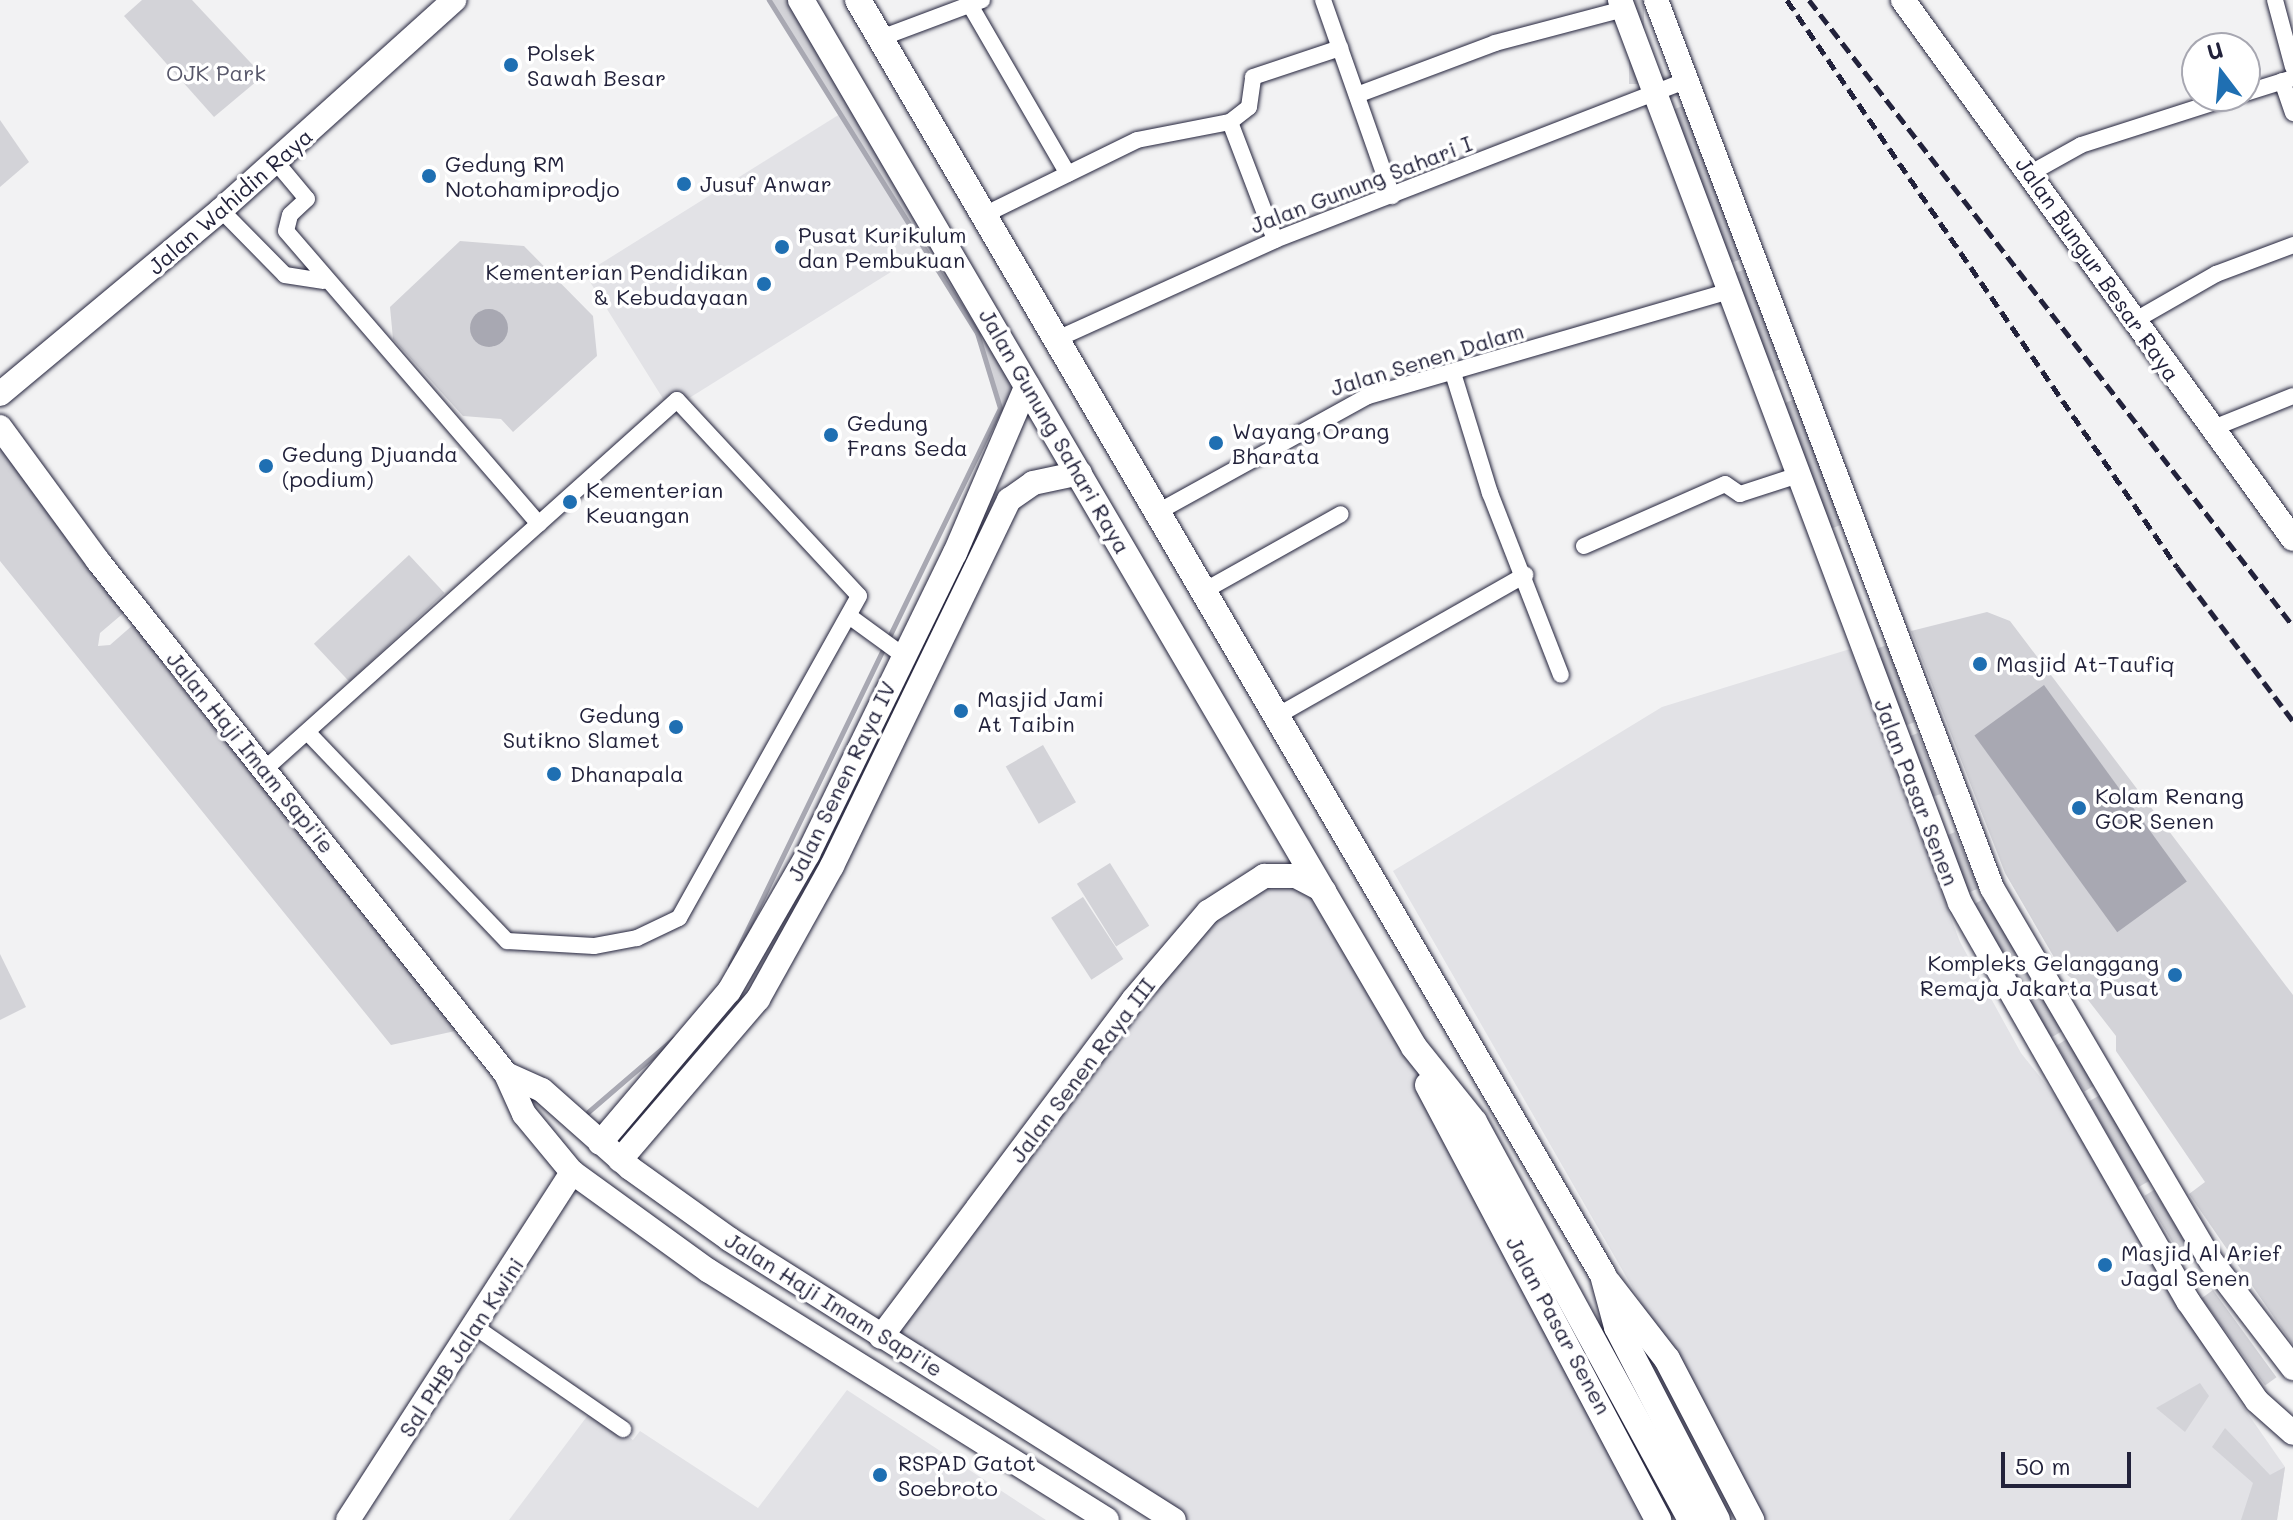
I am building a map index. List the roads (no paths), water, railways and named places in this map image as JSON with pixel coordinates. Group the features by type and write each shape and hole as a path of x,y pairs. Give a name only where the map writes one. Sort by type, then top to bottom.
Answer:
{"main road":[{"name":"Jalan Gunung Sahari Raya","path":"801,0 1308,864"},
{"name":"Jalan Gunung Sahari Raya","path":"858,0 1605,1280"},
{"name":"Jalan Pasar Senen","path":"1308,864 1414,1047 1658,1520"},
{"name":"Jalan Pasar Senen","path":"1414,1047 1474,1122 1599,1344 1691,1520"},
{"path":"1605,1280 1631,1355 1717,1520"},
{"path":"1605,1280 1667,1359 1751,1520"}],"street":[{"name":"Jalan Wahidin Raya","path":"0,394 221,210 454,0"},
{"path":"1323,0 1392,196"},
{"path":"1656,0 1687,80"},
{"name":"Jalan Bungur Besar Raya","path":"1903,0 2293,539"},
{"path":"2275,0 2293,67"},
{"path":"881,38 976,2 1068,174"},
{"path":"1357,95 1495,43 1622,5 1654,92"},
{"path":"984,215 1158,133 1230,122 1249,107 1250,79 1340,48"},
{"path":"2261,88 2288,79 2293,113"},
{"name":"Jalan Gunung Sahari I","path":"1055,340 1275,240 1687,80"},
{"name":"Jalan Pasar Senen","path":"1687,80 1992,888 2211,1261 2248,1319 2293,1368"},
{"name":"Jalan Pasar Senen","path":"1654,92 1960,903 2177,1281 2250,1392 2293,1433"},
{"path":"2031,173 2115,132 2181,112"},
{"path":"1230,122 1275,240"},
{"path":"276,162 307,199 285,223 286,231 323,281 539,524"},
{"path":"221,210 285,275 323,281"},
{"path":"2134,321 2216,274 2293,245"},
{"name":"Jalan Senen Dalam","path":"1156,513 1330,412 1730,291"},
{"path":"1453,373 1490,493 1525,575 1561,675"},
{"path":"1768,392 1802,379"},
{"name":"Jalan Senen Raya IV","path":"600,1143 735,984 808,854 943,578 1027,385"},
{"path":"2211,429 2293,396"},
{"path":"265,769 677,400 859,596 679,918 637,938 594,946 507,941 308,733"},
{"name":"Jalan Haji Imam Sapi'ie","path":"0,427 506,1074 524,1114 572,1172 709,1271 1107,1520"},
{"name":"Jalan Senen Raya IV","path":"620,1160 758,999 832,866 966,588 1018,491 1080,473"},
{"path":"1584,546 1725,484 1740,494 1798,475"},
{"path":"1202,592 1341,514"},
{"path":"1275,717 1525,575"},
{"path":"943,578 966,588"},
{"path":"849,616 904,656"},
{"path":"808,854 832,866"},
{"name":"Jalan Senen Raya III","path":"881,1337 1133,1000 1208,912 1264,876 1296,876 1324,891"},
{"path":"735,984 758,999"},
{"name":"Jalan Haji Imam Sapi'ie","path":"506,1074 542,1090 620,1160 729,1239 1174,1520"},
{"name":"Sal PHB Jalan Kwini","path":"348,1520 572,1172"},
{"path":"709,1271 729,1239"},
{"path":"2177,1281 2211,1261"},
{"path":"475,1327 623,1429"}],"waterway":[{"path":"730,965 1000,408 977,333 769,0"},
{"path":"588,1112 674,1038"}],"railway":[{"path":"1787,0 2177,567 2293,721"},
{"path":"1809,0 2293,626"}],"place":[{"name":"Polsek Sawah Besar","path":"511,65"},
{"name":"Gedung RM Notohamiprodjo","path":"429,176"},
{"name":"Jusuf Anwar","path":"684,184"},
{"name":"Pusat Kurikulum dan Pembukuan","path":"782,247"},
{"name":"Kementerian Pendidikan & Kebudayaan","path":"764,284"},
{"name":"Gedung Frans Seda","path":"831,435"},
{"name":"Wayang Orang Bharata","path":"1216,443"},
{"name":"Gedung Djuanda (podium)","path":"266,466"},
{"name":"Kementerian Keuangan","path":"570,502"},
{"name":"Masjid At-Taufiq","path":"1980,664"},
{"name":"Masjid Jami At Taibin","path":"961,711"},
{"name":"Gedung Sutikno Slamet","path":"676,727"},
{"name":"Dhanapala","path":"554,774"},
{"name":"Kolam Renang GOR Senen","path":"2079,808"},
{"name":"Kompleks Gelanggang Remaja Jakarta Pusat","path":"2175,975"},
{"name":"Masjid Al Arief Jagal Senen","path":"2105,1265"},
{"name":"RSPAD Gatot Soebroto","path":"880,1475"}],"park label":[{"name":"OJK Park","path":"216,73"}]}
